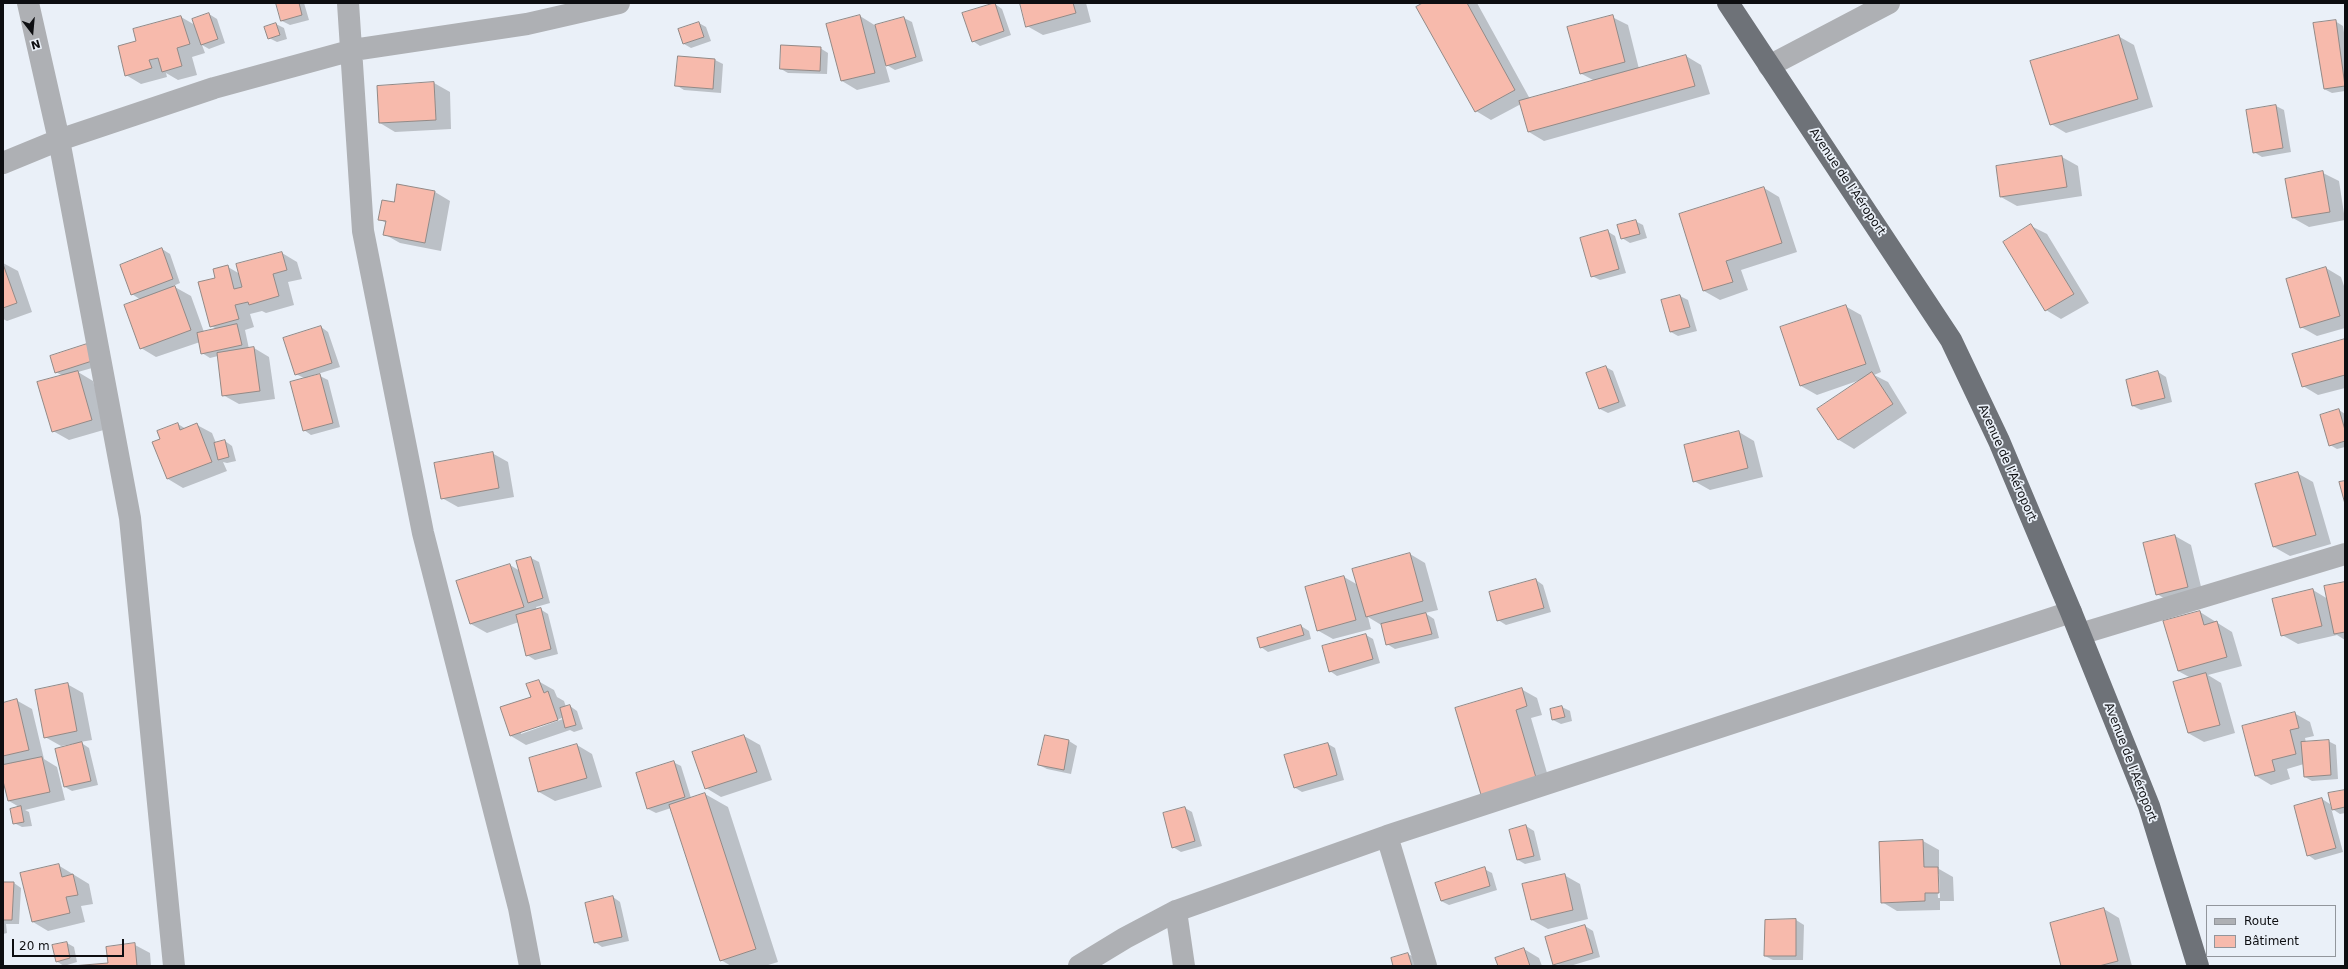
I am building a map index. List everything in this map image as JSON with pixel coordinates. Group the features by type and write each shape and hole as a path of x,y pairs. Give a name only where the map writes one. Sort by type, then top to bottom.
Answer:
{"highway":[{"name":"Avenue de l'Aéroport","path":"1728,3 1852,188 1951,340 1999,440 2071,612 2149,806 2198,966"}],"street":[{"path":"28,3 59,140 130,518 174,966"},
{"path":"348,3 353,50 362,231 423,533 519,908 530,966"},
{"path":"3,163 59,140 214,88 353,50 527,24 619,3"},
{"path":"1769,66 1890,3"},
{"path":"2080,634 2345,554"},
{"path":"1080,966 1125,938 1176,911 1388,836 2071,612"},
{"path":"1388,836 1426,966"},
{"path":"1176,911 1184,966"}],"building":[{"path":"276,3 299,3 302,15 281,21"},
{"path":"995,3 1004,31 972,42 962,13"},
{"path":"1020,3 1073,3 1076,13 1026,27"},
{"path":"1423,3 1467,3 1515,90 1475,112 1416,7"},
{"path":"209,13 218,39 201,45 192,19"},
{"path":"860,15 875,73 841,81 826,24"},
{"path":"1613,15 1625,62 1580,74 1567,27"},
{"path":"181,16 190,44 177,48 182,66 162,72 158,58 149,60 152,68 125,76 118,46 136,41 133,29"},
{"path":"904,17 916,57 886,66 875,25"},
{"path":"2336,20 2345,86 2324,89 2313,23"},
{"path":"699,22 704,37 683,44 678,29"},
{"path":"276,23 280,35 268,39 264,27"},
{"path":"2119,35 2138,99 2050,125 2030,61"},
{"path":"781,45 821,47 820,71 780,69"},
{"path":"1686,55 1695,86 1528,132 1519,101"},
{"path":"678,56 715,59 713,89 675,86"},
{"path":"434,82 436,120 379,123 377,86"},
{"path":"2276,105 2283,148 2253,153 2246,110"},
{"path":"2062,156 2067,187 2000,197 1996,166"},
{"path":"2323,171 2330,212 2292,218 2285,179"},
{"path":"397,184 435,191 425,243 383,235 386,221 378,220 382,200 394,202"},
{"path":"1764,187 1782,243 1726,261 1733,282 1703,291 1679,214"},
{"path":"1636,220 1640,234 1621,239 1617,225"},
{"path":"2031,224 2074,294 2045,311 2003,242"},
{"path":"1608,230 1619,269 1591,277 1580,238"},
{"path":"162,248 173,279 131,295 120,265"},
{"path":"282,252 287,270 273,274 279,296 249,305 248,302 235,305 239,319 210,327 198,282 215,278 213,269 228,265 234,289 242,287 236,264"},
{"path":"3,264 17,303 3,308"},
{"path":"2326,267 2340,316 2300,328 2286,279"},
{"path":"175,286 191,330 140,349 124,305"},
{"path":"1680,295 1690,327 1670,332 1661,300"},
{"path":"1846,305 1866,364 1800,386 1780,327"},
{"path":"237,324 242,345 201,354 197,333"},
{"path":"321,326 332,363 295,375 283,338"},
{"path":"2345,339 2345,375 2302,387 2292,354"},
{"path":"87,344 92,361 55,373 50,356"},
{"path":"254,347 260,391 222,396 217,353"},
{"path":"1606,366 1619,402 1599,409 1586,373"},
{"path":"78,371 92,420 52,432 37,382"},
{"path":"2158,371 2165,398 2132,406 2126,380"},
{"path":"1872,372 1893,404 1838,440 1817,409"},
{"path":"320,374 333,423 303,431 290,382"},
{"path":"2339,409 2345,430 2345,441 2329,446 2320,415"},
{"path":"178,423 180,430 197,423 212,462 167,479 152,442 160,439 157,431"},
{"path":"1739,431 1748,468 1693,482 1684,445"},
{"path":"225,440 229,457 218,460 214,443"},
{"path":"493,452 499,488 441,499 434,463"},
{"path":"2298,472 2316,535 2273,547 2255,484"},
{"path":"2345,481 2345,504 2339,482"},
{"path":"2175,535 2188,587 2156,595 2143,543"},
{"path":"1410,553 1423,601 1366,617 1352,569"},
{"path":"531,557 543,598 528,603 516,561"},
{"path":"510,564 524,607 470,624 456,581"},
{"path":"1344,576 1356,620 1317,631 1305,587"},
{"path":"1536,579 1544,608 1497,621 1489,592"},
{"path":"2345,582 2345,632 2334,634 2324,586"},
{"path":"2313,589 2322,626 2281,636 2272,599"},
{"path":"541,608 551,649 526,656 516,615"},
{"path":"2200,611 2204,625 2217,621 2227,657 2178,671 2163,621"},
{"path":"1426,613 1432,634 1386,645 1381,624"},
{"path":"1301,625 1304,635 1260,648 1257,638"},
{"path":"1366,634 1373,659 1329,672 1322,646"},
{"path":"2206,673 2220,725 2188,733 2173,682"},
{"path":"539,680 544,693 548,691 558,720 510,736 500,707 531,697 526,684"},
{"path":"68,683 77,731 44,738 35,690"},
{"path":"1522,688 1527,706 1516,710 1537,781 1482,798 1455,708"},
{"path":"17,699 29,750 3,756 3,703"},
{"path":"570,705 576,725 565,728 560,708"},
{"path":"1562,706 1565,717 1552,720 1550,709"},
{"path":"2295,712 2299,728 2290,730 2296,754 2272,760 2275,771 2255,776 2242,726"},
{"path":"744,735 757,772 705,789 692,752"},
{"path":"1045,735 1069,740 1064,770 1038,765"},
{"path":"2329,740 2331,775 2304,777 2301,742"},
{"path":"82,742 91,781 64,787 55,749"},
{"path":"1328,743 1337,775 1294,788 1284,755"},
{"path":"577,744 587,778 538,792 529,758"},
{"path":"42,757 50,792 8,801 3,781 3,765"},
{"path":"674,761 685,797 647,809 636,773"},
{"path":"2345,790 2345,807 2332,810 2328,793"},
{"path":"705,793 756,949 720,961 669,805"},
{"path":"2322,798 2336,848 2307,856 2294,806"},
{"path":"21,806 24,822 13,824 10,809"},
{"path":"1185,807 1195,841 1172,848 1163,813"},
{"path":"1526,825 1534,856 1517,860 1509,830"},
{"path":"1923,840 1924,867 1938,867 1939,893 1925,893 1925,901 1881,903 1879,842"},
{"path":"59,864 62,877 73,874 78,895 66,897 70,913 32,922 20,873"},
{"path":"1485,867 1490,886 1441,901 1435,883"},
{"path":"1565,874 1573,910 1531,920 1522,884"},
{"path":"3,882 14,882 12,920 3,920"},
{"path":"613,896 622,937 594,943 585,903"},
{"path":"2104,908 2118,961 2099,966 2061,966 2050,923"},
{"path":"1796,919 1796,956 1764,956 1765,920"},
{"path":"1585,925 1593,953 1553,965 1545,937"},
{"path":"67,942 70,958 56,962 52,945"},
{"path":"135,943 137,966 72,966 108,963 106,947"},
{"path":"1524,948 1530,966 1498,966 1495,958"},
{"path":"1408,953 1412,966 1393,966 1391,958"}]}
